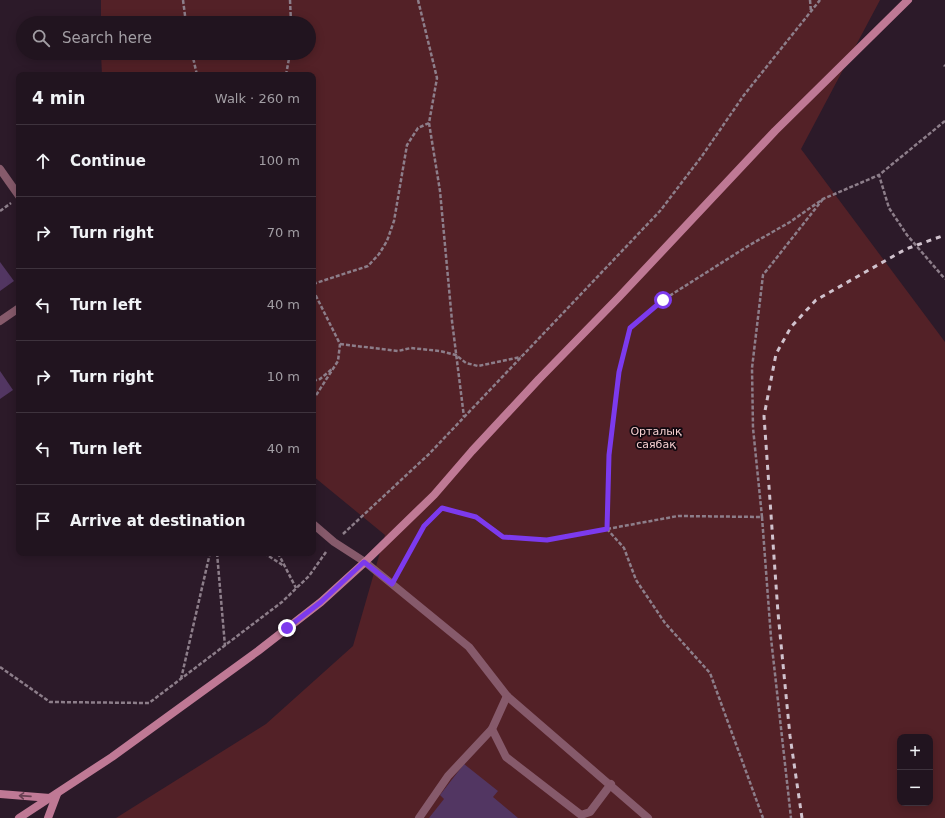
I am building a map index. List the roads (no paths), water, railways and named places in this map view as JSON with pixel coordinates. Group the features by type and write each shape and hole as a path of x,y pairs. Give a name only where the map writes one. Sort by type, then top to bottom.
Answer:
{"main road":[{"path":"19,818 112,757 258,651 321,602 434,495 539,378 620,297 775,131 908,0"},
{"path":"0,794 54,796"},
{"path":"48,818 54,796"}],"lane":[{"path":"0,169 16,192"},
{"path":"0,321 16,310"},
{"path":"316,527 334,542 364,562 470,647 507,696 611,784 648,818"},
{"path":"419,818 448,776 492,729 507,696"},
{"path":"492,729 506,757 581,815 590,812 611,784"}],"railway":[{"path":"802,818 790,736 778,613 764,416 776,354 791,327 816,300 906,249 945,235"}],"park label":[{"name":"Орталық саябақ","path":"656,437"}]}
